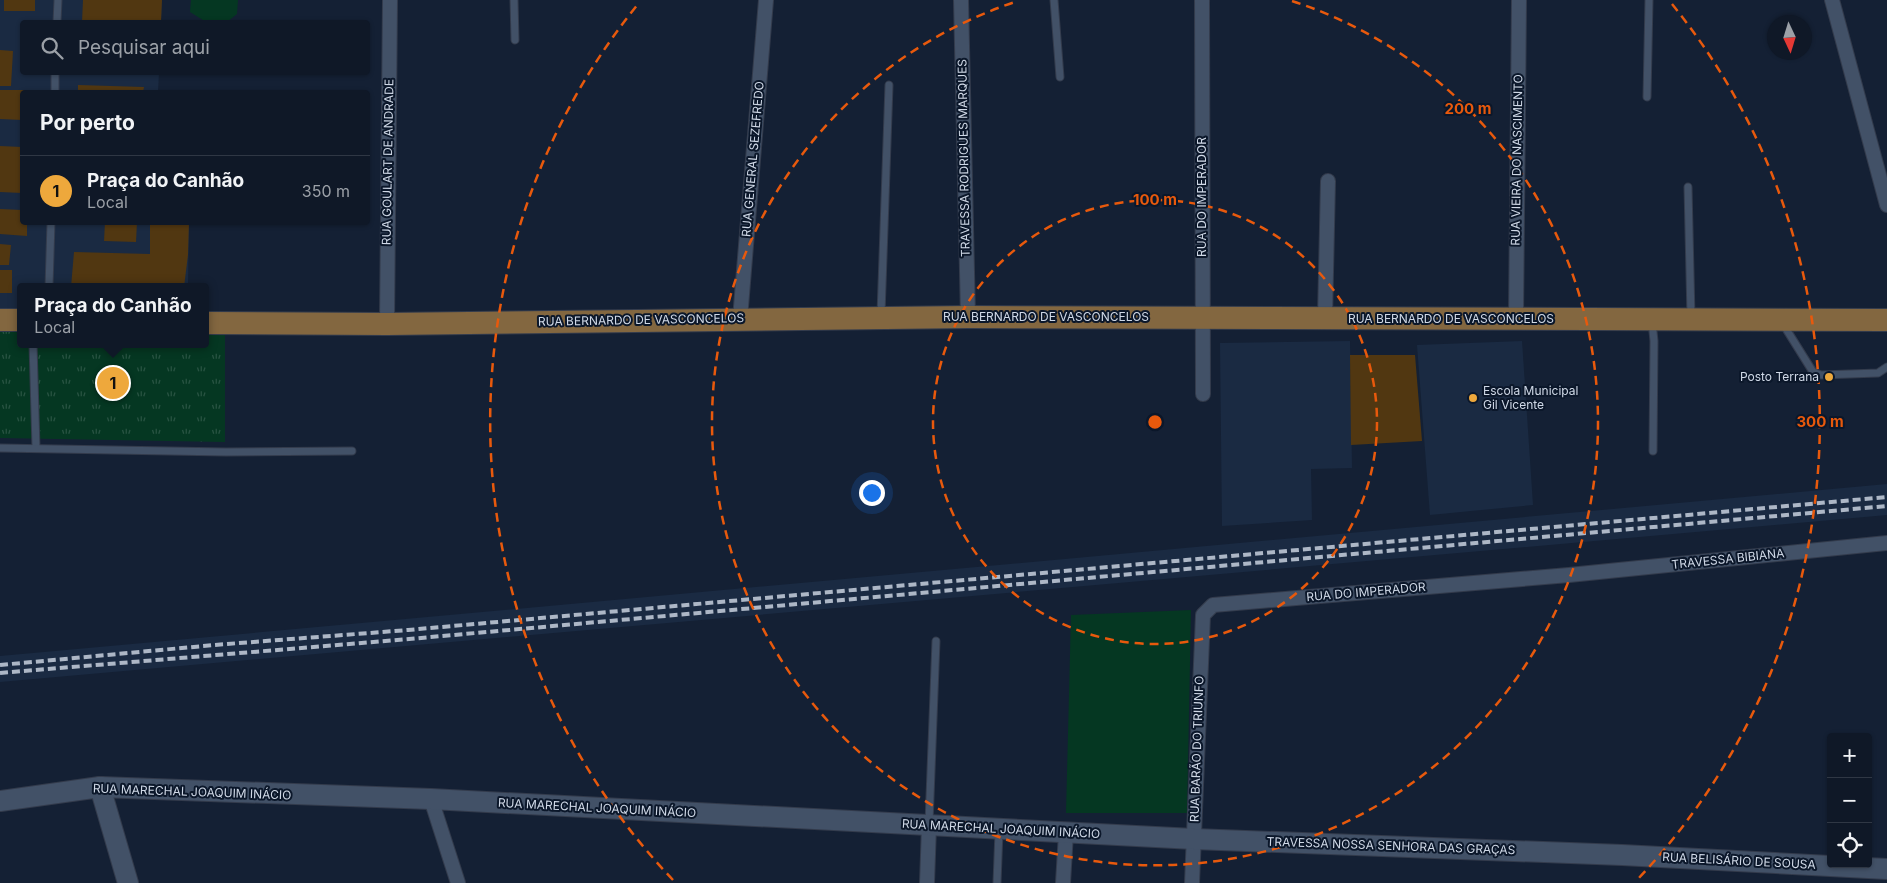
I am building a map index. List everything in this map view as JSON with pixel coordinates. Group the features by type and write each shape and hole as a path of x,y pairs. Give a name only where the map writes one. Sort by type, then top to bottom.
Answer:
{"main road":[{"name":"RUA BERNARDO DE VASCONCELOS","path":"209,323 387,324 881,317 1887,320"},
{"path":"0,320 17,320"}],"street":[{"name":"RUA GOULART DE ANDRADE","path":"387,324 390,0"},
{"name":"RUA GENERAL SEZEFREDO","path":"740,319 766,0"},
{"name":"TRAVESSA RODRIGUES MARQUES","path":"961,0 968,317"},
{"name":"RUA DO IMPERADOR","path":"1202,0 1203,394"},
{"name":"RUA VIEIRA DO NASCIMENTO","path":"1519,0 1522,319"},
{"path":"1832,0 1887,205"},
{"path":"1325,318 1328,181"},
{"name":"TRAVESSA BIBIANA","path":"1534,577 1887,543"},
{"name":"RUA DO IMPERADOR","path":"1203,615 1213,605 1534,577"},
{"name":"RUA BARÃO DO TRIUNFO","path":"1192,883 1203,615"},
{"path":"100,787 128,883"},
{"name":"RUA MARECHAL JOAQUIM INÁCIO","path":"0,800 100,787 431,799 1194,839"},
{"path":"431,799 458,883"},
{"path":"927,883 929,826"},
{"path":"1064,883 1066,833"},
{"name":"TRAVESSA NOSSA SENHORA DAS GRAÇAS","path":"1194,839 1622,855"},
{"name":"RUA BELISÁRIO DE SOUSA","path":"1622,855 1887,869"}],"lane":[{"path":"57,20 58,0"},
{"path":"514,0 515,40"},
{"path":"1054,0 1060,78"},
{"path":"1647,97 1649,0"},
{"path":"55,75 55,90"},
{"path":"881,317 889,85"},
{"path":"1688,187 1692,320"},
{"path":"49,283 51,225"},
{"path":"1652,319 1654,341 1653,451"},
{"path":"1780,320 1813,372 1820,375 1878,373 1887,368"},
{"path":"33,348 36,448"},
{"path":"0,448 226,452 352,451"},
{"path":"929,826 936,641"},
{"path":"997,883 999,829"}],"shaded area":[{"path":"0,0 162,0 161,20 20,20 20,75 159,75 158,90 20,90 20,225 189,225 188,283 17,283 17,320 0,319"},
{"path":"1350,341 1352,468 1311,469 1312,520 1222,526 1220,343"},
{"name":"Escola Municipal Gil Vicente","path":"1522,341 1533,505 1430,515 1417,345"},
{"path":"1887,484 1887,515 0,682 0,656"}],"green space":[{"path":"191,0 238,0 237,14 230,20 203,20 190,12"},
{"path":"0,323 17,324 17,348 209,348 209,327 225,327 225,442 0,438"},
{"path":"1191,610 1187,813 1066,813 1071,615"}],"building":[{"path":"4,0 35,0 35,11 4,11"},
{"path":"83,0 162,0 161,20 82,20"},
{"path":"0,50 13,51 11,86 0,86"},
{"path":"78,85 144,87 143,90 78,90"},
{"path":"0,90 20,90 20,120 0,119"},
{"path":"0,146 20,147 20,193 0,192"},
{"path":"0,209 20,210 20,225 27,225 27,236 0,234"},
{"path":"105,225 137,225 136,242 104,241"},
{"path":"150,225 189,225 184,283 71,283 74,252 150,254"},
{"path":"0,244 11,245 9,265 0,265"},
{"path":"0,270 12,270 12,293 0,293"},
{"path":"1350,355 1415,355 1422,441 1351,445"}],"railway":[{"path":"0,665 1887,497"},
{"path":"0,673 409,639 1887,506"}],"place":[{"name":"Posto Terrana","path":"1829,377"},
{"name":"Praça do Canhão","path":"113,383"},
{"name":"Escola Municipal Gil Vicente","path":"1473,398"}]}
